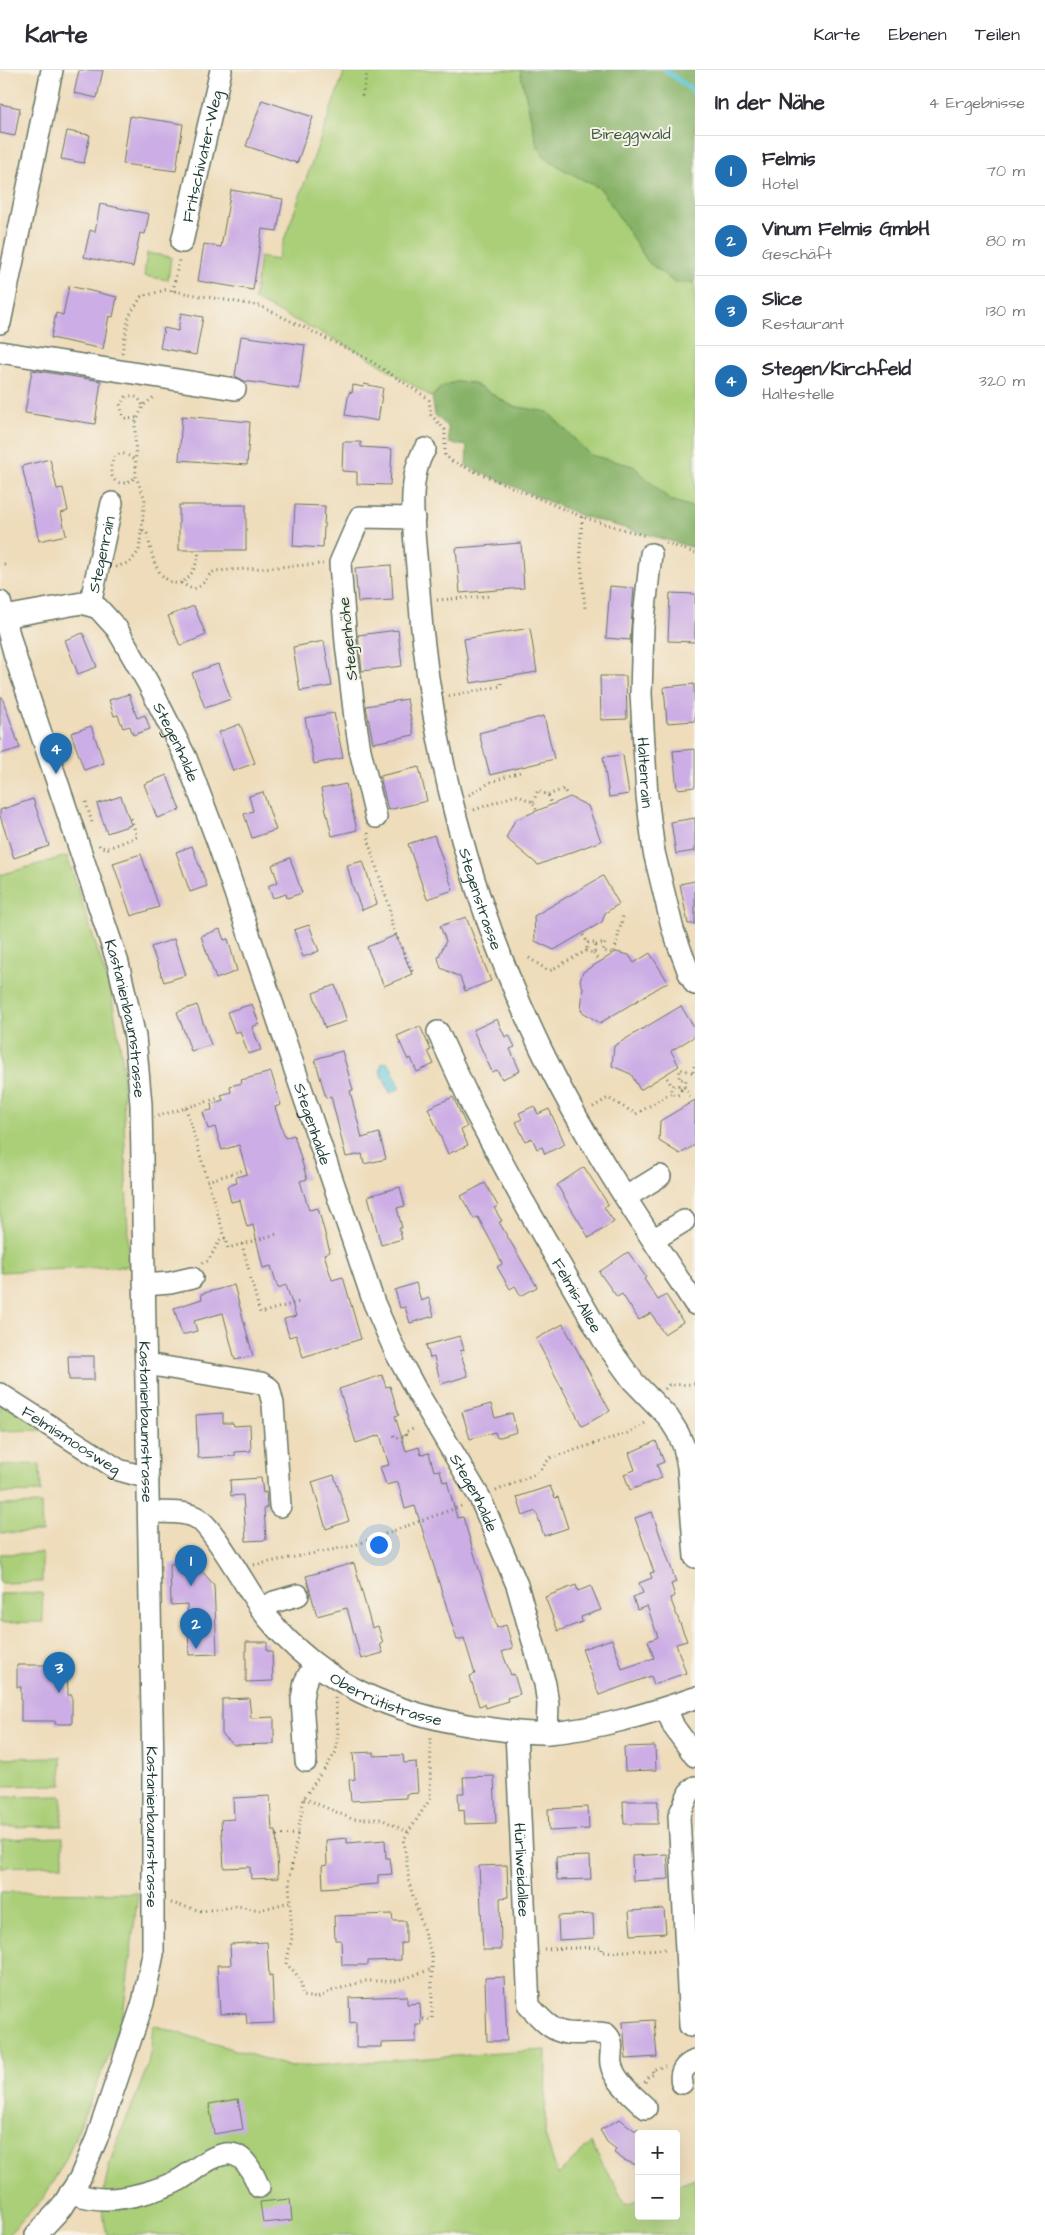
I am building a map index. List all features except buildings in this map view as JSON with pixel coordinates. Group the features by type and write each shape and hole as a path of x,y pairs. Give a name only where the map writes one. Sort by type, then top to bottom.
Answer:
{"street":[{"path":"1,312 52,70"},
{"name":"Fritschivater-Weg","path":"182,242 221,70"},
{"path":"0,352 235,389"},
{"name":"Stegenstrasse","path":"435,452 419,458 414,480 414,518 421,616 429,679 455,812 484,908 525,1014 560,1085 626,1197 695,1304"},
{"name":"Stegenrain","path":"90,605 112,503"},
{"name":"Stegenhöhe","path":"376,817 360,750 355,718 346,643 340,563 360,517 414,518"},
{"name":"Haltenrain","path":"653,544 643,627 641,694 647,796 654,852 673,930 695,984"},
{"path":"2,610 82,603 90,605"},
{"name":"Stegenhalde","path":"90,605 98,608 108,617 127,645 186,758 255,949 374,1303 396,1354 480,1498 517,1585 545,1684 548,1704 547,1733"},
{"name":"Kastanienbaumstrasse","path":"2,610 15,656 118,963 126,992 135,1040 141,1104 145,1285 154,1864 153,1954 143,2003 130,2047 97,2138 80,2178 61,2208 36,2235"},
{"name":"Felmis-Allee","path":"438,1032 456,1074 522,1199 604,1341 633,1381 668,1417 678,1433 684,1447 688,1467 695,1557"},
{"path":"626,1197 660,1176"},
{"path":"653,1240 684,1221"},
{"path":"145,1285 170,1283 192,1278"},
{"path":"146,1364 261,1383 269,1388 272,1404 280,1506"},
{"name":"Felmismoosweg","path":"0,1394 119,1470 148,1478"},
{"name":"Oberrütistrasse","path":"149,1512 187,1514 202,1521 262,1610 298,1652 314,1665 348,1686 404,1711 451,1723 516,1732 547,1733 615,1723 695,1698"},
{"path":"262,1610 274,1602 298,1595"},
{"path":"306,1761 302,1699 305,1682 314,1665"},
{"path":"666,1708 677,1732 695,1756"},
{"name":"Hürliweidallee","path":"516,1732 529,2006 549,2026 558,2030 567,2033 606,2034 611,2038 611,2065 615,2073 646,2108"},
{"path":"690,2026 679,1816 689,1793 695,1787"},
{"path":"682,2083 680,2076 683,2069 695,2061"},
{"path":"70,2193 106,2200 143,2193 177,2181 215,2157 226,2154 235,2155 244,2161 253,2173 259,2187"}],"path":[{"path":"362,96 368,70"},
{"path":"173,291 176,276"},
{"path":"119,371 129,316 141,297 165,290 260,306 366,358 415,389 429,400 431,414 446,430 446,439"},
{"path":"112,568 134,558 139,551 143,530 145,500 136,477 134,460 136,418 143,406 161,387 160,377"},
{"path":"136,418 127,419 123,416 120,404 126,397 134,396 139,398 143,406"},
{"path":"435,452 453,462 582,517 653,544 695,554"},
{"path":"134,460 127,455 119,456 112,461 110,469 112,477 119,482 127,482 136,477"},
{"path":"582,517 580,550 585,608"},
{"path":"143,530 147,534 156,566 161,574 173,582 181,583 192,589 203,586 211,573 215,571 340,563"},
{"path":"181,583 191,576 200,551"},
{"path":"429,601 490,596"},
{"path":"441,697 501,686 501,682"},
{"path":"520,772 491,782 462,800 455,812 467,818 474,810 516,795 533,802"},
{"path":"548,795 564,789 568,796"},
{"path":"536,810 533,802 538,790 548,795 551,803"},
{"path":"86,802 93,826"},
{"path":"376,817 376,822 367,835 387,898 392,926 413,973"},
{"path":"98,843 100,847 108,848 137,837 131,818"},
{"path":"588,944 605,943 603,951 614,953 622,916"},
{"path":"529,958 547,970 551,970 586,951 588,944 583,935"},
{"path":"596,945 594,953 598,961"},
{"path":"586,951 594,953"},
{"path":"589,1109 608,1098 636,1114 671,1093 677,1095 686,1080 679,1079 680,1069 694,1072 695,1062"},
{"path":"667,1078 672,1086 671,1093"},
{"path":"672,1086 677,1085 682,1088 691,1098"},
{"path":"153,1117 219,1098"},
{"path":"186,1108 228,1248 277,1234"},
{"path":"207,1181 244,1170"},
{"path":"242,1244 260,1313 299,1302"},
{"path":"662,1392 669,1385 695,1384"},
{"path":"512,1484 533,1475 550,1458 628,1432 651,1420"},
{"path":"394,1435 396,1438 406,1436 405,1432 419,1427"},
{"path":"266,1563 352,1546 451,1509"},
{"path":"334,1690 338,1732 336,1752 304,1798 289,1882 292,1938 286,1964 298,1974 302,1982 302,1996 317,1998 364,1981 397,1981 432,1969"},
{"path":"423,2020 432,2020 432,1957 409,1883 404,1839 430,1798 431,1729"},
{"path":"304,1798 352,1819 381,1818 408,1832"},
{"path":"278,1835 298,1834"},
{"path":"167,1902 202,1911 238,1906 260,1910 290,1902"},
{"path":"526,1950 602,1946 602,1952 672,1949"}],"green space":[{"path":"345,70 520,70 537,145 546,158 601,189 648,262 675,283 695,283 695,508 670,500 633,466 590,455 548,412 512,406 473,383 455,382 441,387 432,397 360,352 254,300 260,257 277,260"},
{"name":"Bireggwald","path":"520,70 695,70 695,283 675,283 648,262 601,189 546,158 537,145"},
{"path":"147,253 171,257 168,280 144,276"},
{"path":"454,382 473,383 512,406 548,412 590,455 633,466 670,500 695,508 695,548 582,516 466,466 467,446 449,443 448,427 435,415 432,397 441,387"},
{"path":"67,856 111,992 122,1057 129,1266 0,1272 0,875"},
{"path":"0,1400 48,1430 0,1431"},
{"path":"40,1464 41,1492 0,1493 0,1465"},
{"path":"41,1504 42,1532 0,1533 0,1505"},
{"path":"42,1553 42,1582 0,1583 0,1554"},
{"path":"42,1593 43,1622 0,1623 0,1594"},
{"path":"61,1757 62,1785 0,1786 0,1758"},
{"path":"62,1796 62,1826 1,1827 0,1797"},
{"path":"63,1837 63,1865 1,1867 1,1839"},
{"path":"0,1892 138,1893 123,2016 113,2046 66,2159 44,2197 8,2235 0,2235"},
{"path":"153,2025 291,2067 546,2050 545,2135 558,2175 591,2143 626,2205 635,2202 635,2220 680,2220 680,2184 695,2178 695,2235 107,2235 103,2212 104,2190 108,2169 141,2084 151,2049"}],"water":[{"path":"386,1062 390,1065 400,1088 390,1093 380,1071 382,1063"}],"waterway":[{"path":"665,70 695,92"}],"place":[{"name":"Stegen/Kirchfeld","path":"56,774"},
{"name":"Felmis","path":"191,1586"},
{"name":"Vinum Felmis GmbH","path":"196,1649"},
{"name":"Slice","path":"59,1693"}]}
